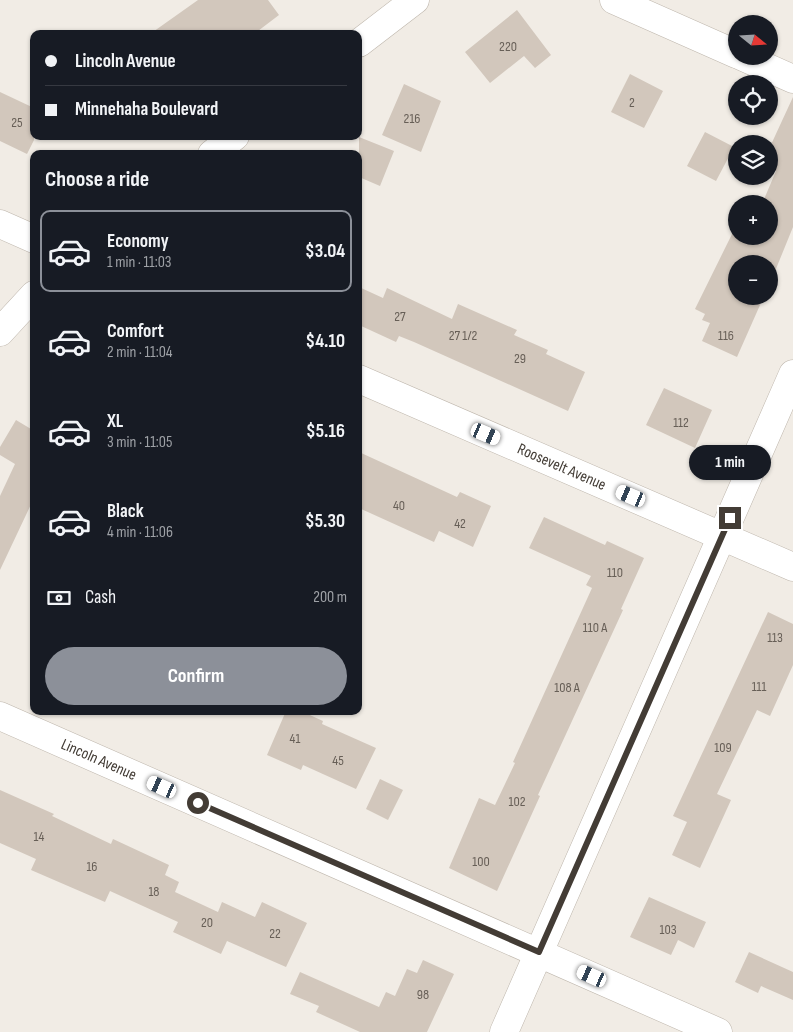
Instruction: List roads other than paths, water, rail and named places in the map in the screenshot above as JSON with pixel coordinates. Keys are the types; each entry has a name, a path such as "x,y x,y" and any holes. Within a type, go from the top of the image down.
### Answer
{"street":[{"path":"362,41 415,0"},
{"path":"614,0 728,50"},
{"path":"761,65 793,79"},
{"path":"217,150 230,140"},
{"path":"0,224 30,237"},
{"path":"0,332 30,299"},
{"path":"504,1032 793,374"},
{"name":"Roosevelt Avenue","path":"362,380 793,567"},
{"name":"Lincoln Avenue","path":"0,716 718,1032"}]}
